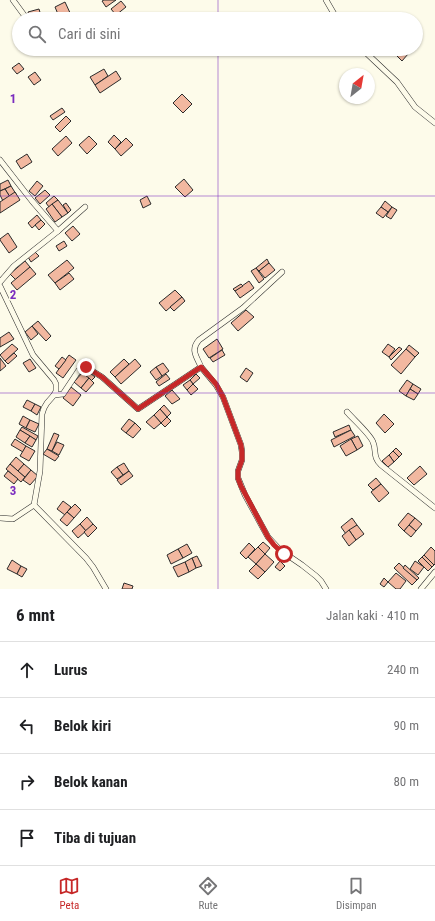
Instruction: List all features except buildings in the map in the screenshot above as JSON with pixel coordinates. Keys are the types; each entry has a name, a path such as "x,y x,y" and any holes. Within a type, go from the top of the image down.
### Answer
{"street":[{"path":"13,0 22,12"},
{"path":"326,0 333,12"},
{"path":"369,56 397,82 415,107 435,123"},
{"path":"0,160 58,231"},
{"path":"0,282 14,266 58,231 84,207"},
{"path":"282,272 243,308 199,340 194,350 201,367 216,384 223,397 241,445 242,460 238,471 238,478 245,495 268,537 280,550 308,569 321,581 326,589"},
{"path":"0,286 34,355 54,380 57,388 54,395 44,408 42,414 40,471 34,505 13,518 0,518"},
{"path":"54,395 63,394 79,370 86,367 102,377 138,409 201,367"},
{"path":"347,412 373,441 376,458 381,465 435,508"},
{"path":"34,505 86,558 106,589"},
{"path":"421,589 435,572"}],"route":[{"path":"86,367 102,377 138,409 201,367 216,384 223,397 241,445 242,460 239,466 238,478 241,486 268,537 284,554"}]}
